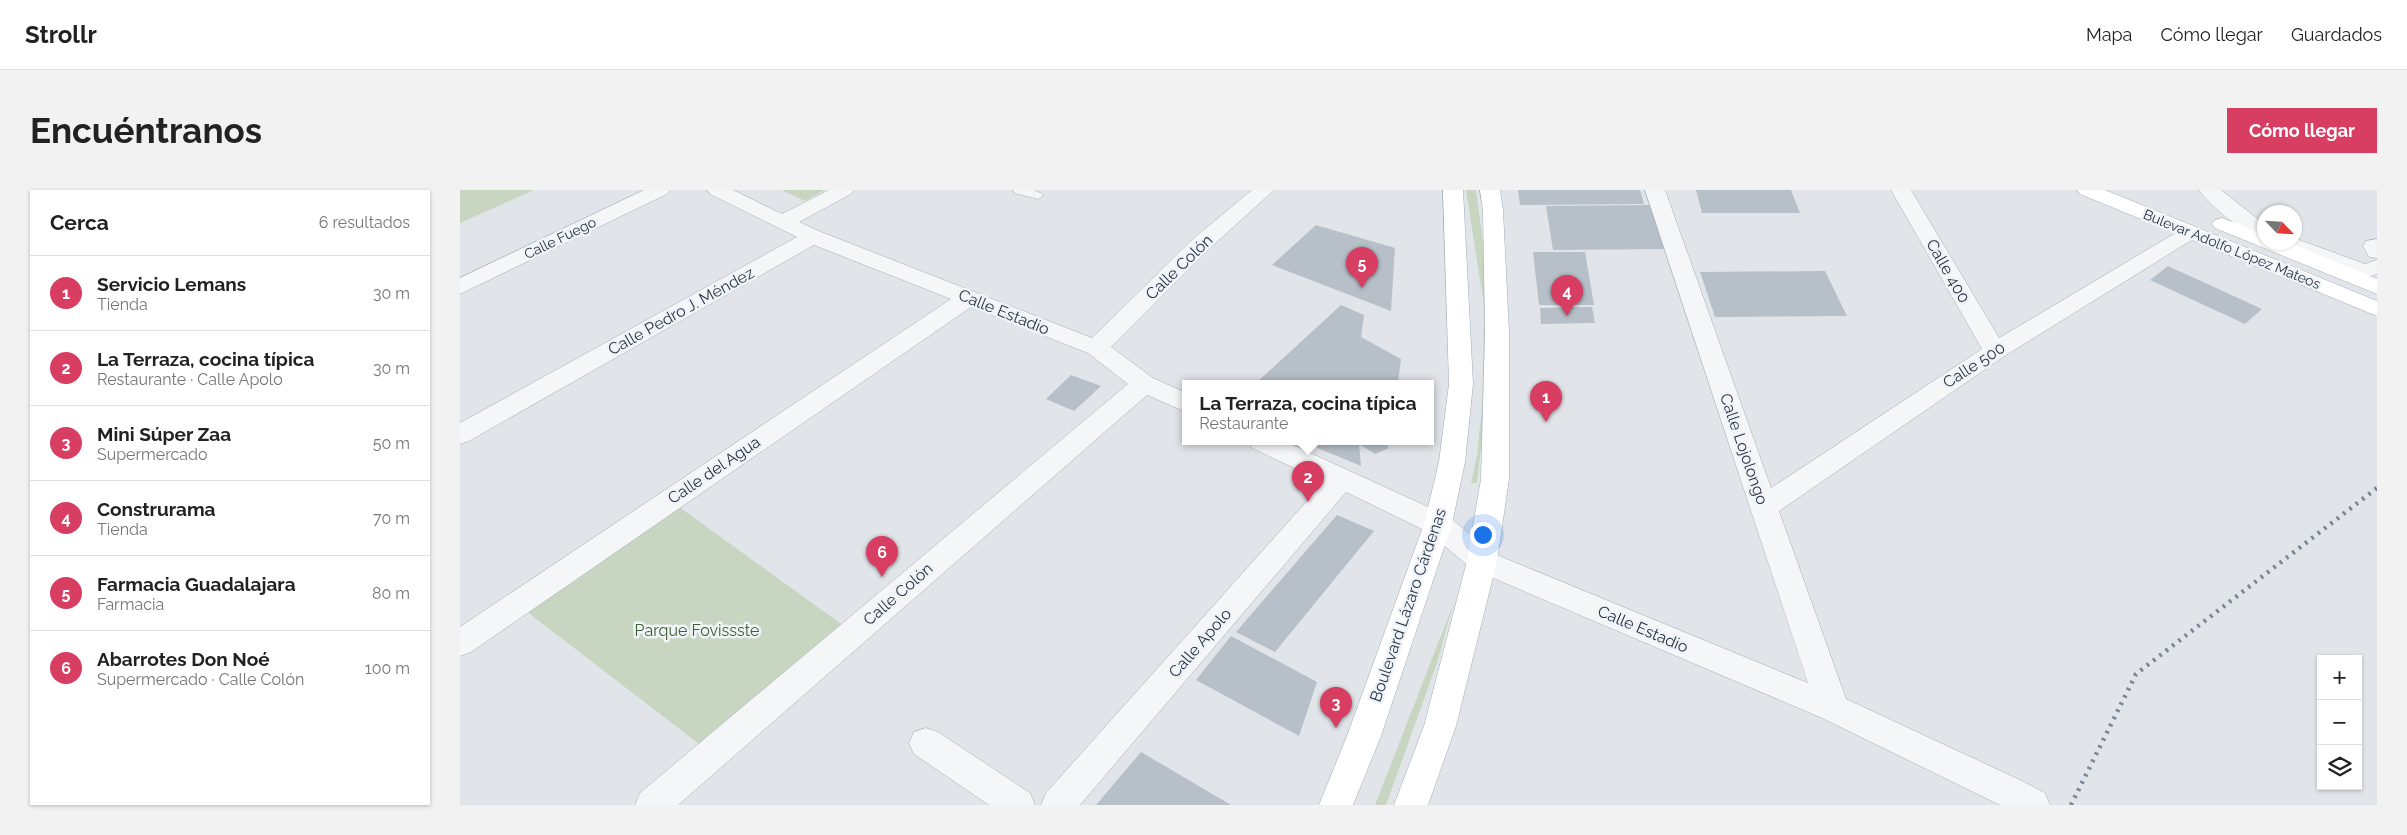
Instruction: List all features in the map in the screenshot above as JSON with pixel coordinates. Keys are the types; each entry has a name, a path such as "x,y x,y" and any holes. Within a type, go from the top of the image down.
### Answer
{"main road":[{"name":"Boulevard Lázaro Cárdenas","path":"1336,805 1364,736 1438,524 1452,462 1460,384 1453,190"},
{"path":"1411,805 1440,726 1482,561 1495,479 1497,332 1493,210 1490,190"},
{"name":"Bulevar Adolfo López Mateos","path":"2087,190 2377,309"},
{"name":"Bulevar Adolfo López Mateos","path":"2134,190 2257,238"},
{"name":"Bulevar Adolfo López Mateos","path":"2287,250 2377,287"}],"street":[{"name":"Calle Fuego","path":"460,287 660,190"},
{"path":"717,190 813,237"},
{"path":"783,222 844,190"},
{"name":"Calle Colón","path":"1096,348 1201,244 1264,190"},
{"name":"Calle Lojolongo","path":"1655,190 1833,708"},
{"name":"Calle 400","path":"1901,190 1995,351"},
{"path":"2209,190 2257,228"},
{"name":"Calle 500","path":"1764,507 1995,351 2191,232"},
{"name":"Calle Estadio","path":"813,237 1096,348 1144,384 1182,402"},
{"name":"Calle Pedro J. Méndez","path":"460,435 813,237"},
{"path":"2377,245 2374,246 2377,252"},
{"path":"2302,248 2365,271 2377,267"},
{"name":"Calle del Agua","path":"460,643 969,298"},
{"name":"Calle Colón","path":"652,805 1144,384"},
{"name":"Calle Estadio","path":"1269,445 1438,524 1482,561 1833,708 2008,791 2033,805"},
{"name":"Calle Apolo","path":"1058,805 1341,480"},
{"path":"926,743 1018,805"}],"lane":[{"path":"1019,190 1038,195"}],"green space":[{"path":"460,190 534,190 460,223"},
{"path":"782,190 825,190 805,201"},
{"path":"1466,190 1476,190 1486,264 1489,378 1477,483 1471,483 1477,456 1482,405 1484,321 1483,299"},
{"name":"Parque Fovissste","path":"675,504 848,629 703,747 522,608"},
{"path":"1453,605 1437,663 1386,805 1375,805"}],"building":[{"path":"1518,190 1640,190 1644,204 1520,205"},
{"path":"1696,190 1791,190 1800,213 1702,213"},
{"path":"1652,205 1665,249 1553,250 1546,206"},
{"path":"1316,225 1395,248 1391,311 1272,265"},
{"path":"1533,252 1585,252 1594,305 1539,305"},
{"path":"2168,266 2262,309 2245,324 2150,280"},
{"path":"1825,271 1847,316 1715,317 1700,272"},
{"path":"1341,305 1364,315 1361,337 1401,359 1398,380 1259,380"},
{"path":"1592,307 1595,323 1541,324 1540,308"},
{"path":"1071,375 1101,386 1074,411 1046,399"},
{"path":"1311,445 1359,445 1361,466"},
{"path":"1361,445 1387,445 1389,448 1375,454"},
{"path":"1337,515 1374,531 1275,652 1236,632"},
{"path":"1231,636 1317,682 1299,736 1196,680"},
{"path":"1141,752 1231,805 1096,805"}],"railway":[{"path":"2071,805 2136,674 2377,488"}],"place":[{"name":"Farmacia Guadalajara","path":"1362,288"},
{"name":"Construrama","path":"1567,316"},
{"name":"Servicio Lemans","path":"1546,422"},
{"name":"La Terraza, cocina típica","path":"1308,502"},
{"name":"Abarrotes Don Noé","path":"882,577"},
{"name":"Mini Súper Zaa","path":"1336,728"}]}
